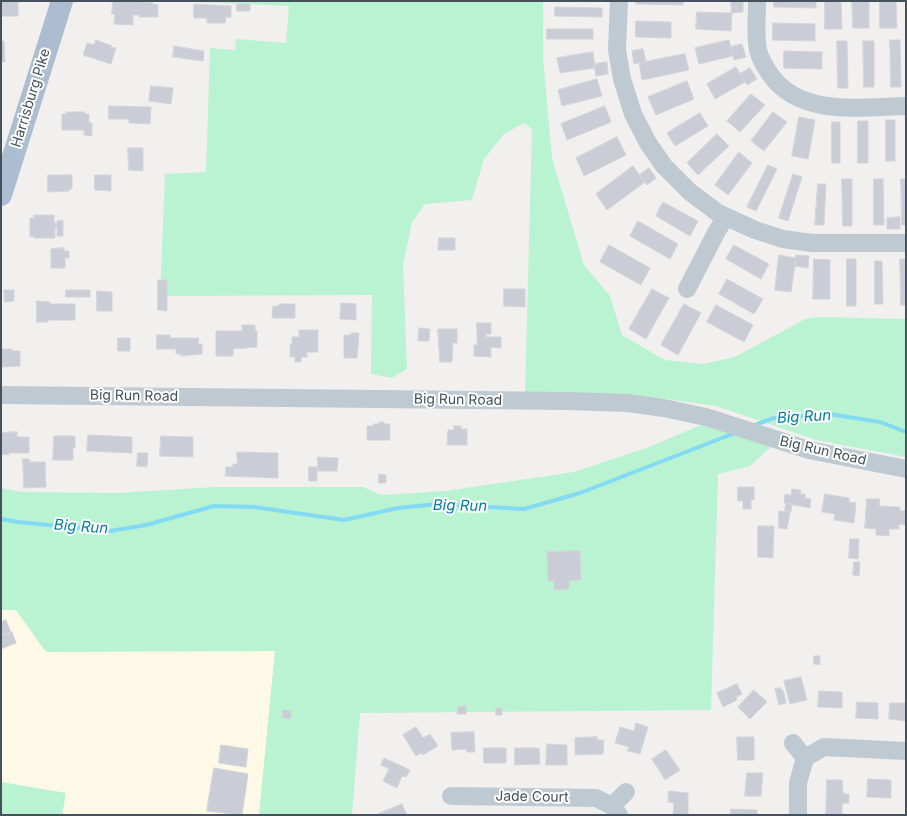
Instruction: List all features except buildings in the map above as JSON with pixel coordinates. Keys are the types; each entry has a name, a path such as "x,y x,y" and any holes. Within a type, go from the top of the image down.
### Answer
{"main road":[{"name":"Harrisburg Pike","path":"1,195 62,1"}],"street":[{"path":"619,1 617,50 622,79 633,114 648,143 664,166 690,192 718,213 755,230 783,239 812,243 906,243"},
{"path":"757,1 758,50 775,82 790,94 809,103 832,107 906,106"},
{"path":"687,289 717,231 726,217"},
{"name":"Big Run Road","path":"1,395 566,401 628,403 664,408 706,417 809,450 906,469"},
{"path":"793,743 805,758"},
{"path":"798,815 798,783 805,758 824,748 906,751"},
{"path":"616,810 626,792"},
{"name":"Jade Court","path":"451,796 596,798 616,810"}],"shaded area":[{"path":"1,610 16,610 46,652 275,651 259,815 62,815 65,793 1,782"}],"green space":[{"path":"180,1 543,1 543,58 552,158 584,265 610,296 622,335 665,360 703,364 735,357 805,319 818,317 906,319 906,457 816,440 716,406 644,396 525,393 532,129 524,123 504,134 484,159 472,200 425,204 412,222 403,265 407,369 392,378 371,374 372,295 160,296 165,174 206,172 210,48 235,50 236,39 286,43 289,6"},
{"path":"703,424 771,447 750,466 718,474 711,710 360,713 352,815 259,815 275,651 46,652 16,610 1,610 1,488 22,492 117,493 216,487 363,487 381,495 445,491 574,472 649,447"},
{"path":"1,782 66,793 62,815 1,815"}],"waterway":[{"name":"Big Run","path":"752,426 774,418 829,414 880,422 906,432"},
{"name":"Big Run","path":"1,519 110,531 146,525 214,506 254,507 344,520 398,508 438,504 524,509 580,493 735,433"}]}
